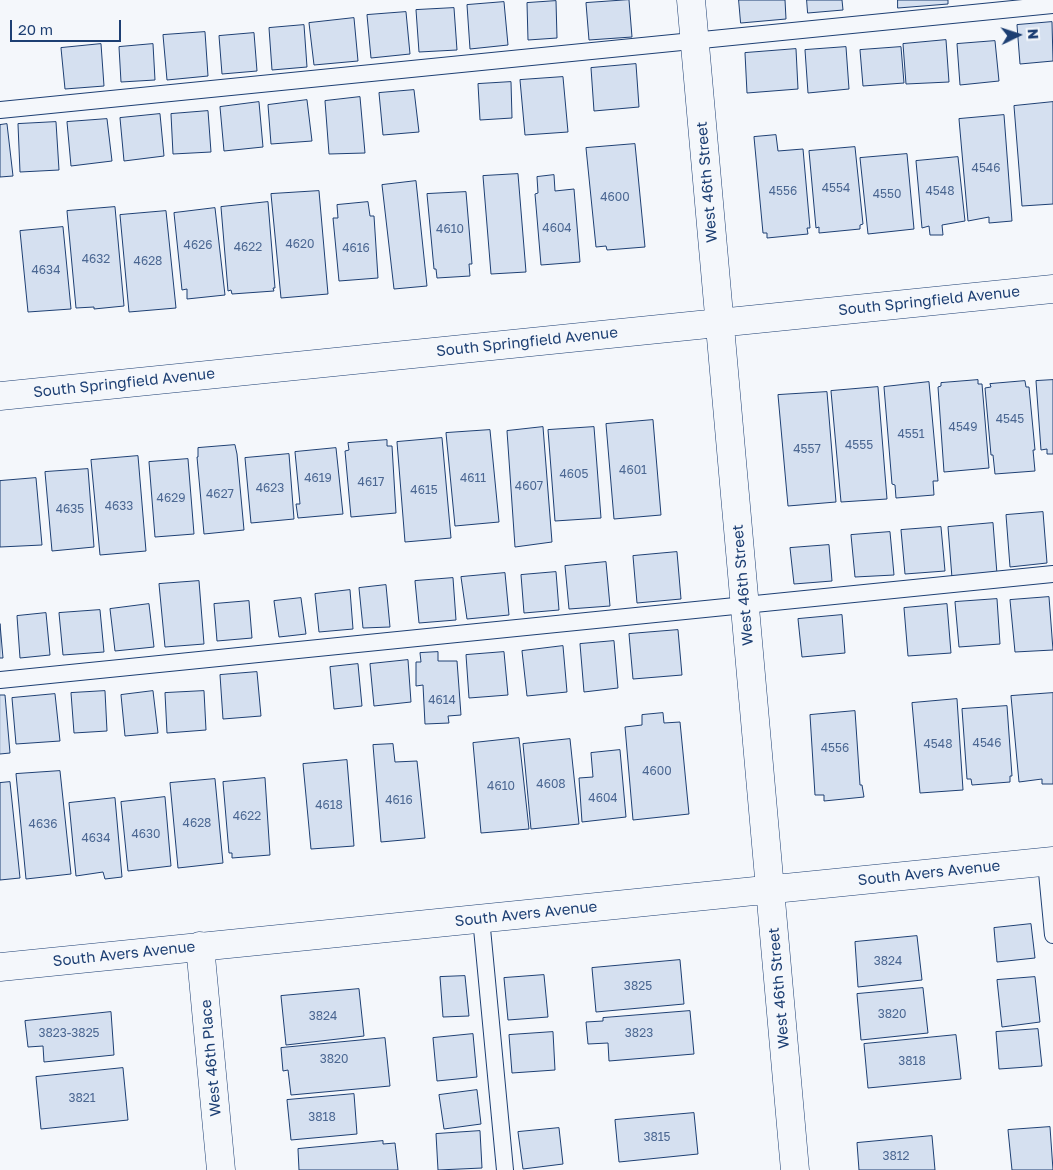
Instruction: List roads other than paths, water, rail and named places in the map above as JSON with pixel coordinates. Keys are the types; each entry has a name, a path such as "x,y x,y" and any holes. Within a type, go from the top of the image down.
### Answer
{"street":[{"name":"West 46th Street","path":"691,0 795,1170"},
{"name":"South Springfield Avenue","path":"0,396 1053,289"},
{"name":"South Avers Avenue","path":"0,967 1050,861"},
{"name":"West 46th Place","path":"200,946 220,1170"}],"lane":[{"path":"0,110 1053,5"},
{"path":"0,680 1053,574"},
{"path":"1050,861 1053,935"},
{"path":"481,918 505,1170"}]}
